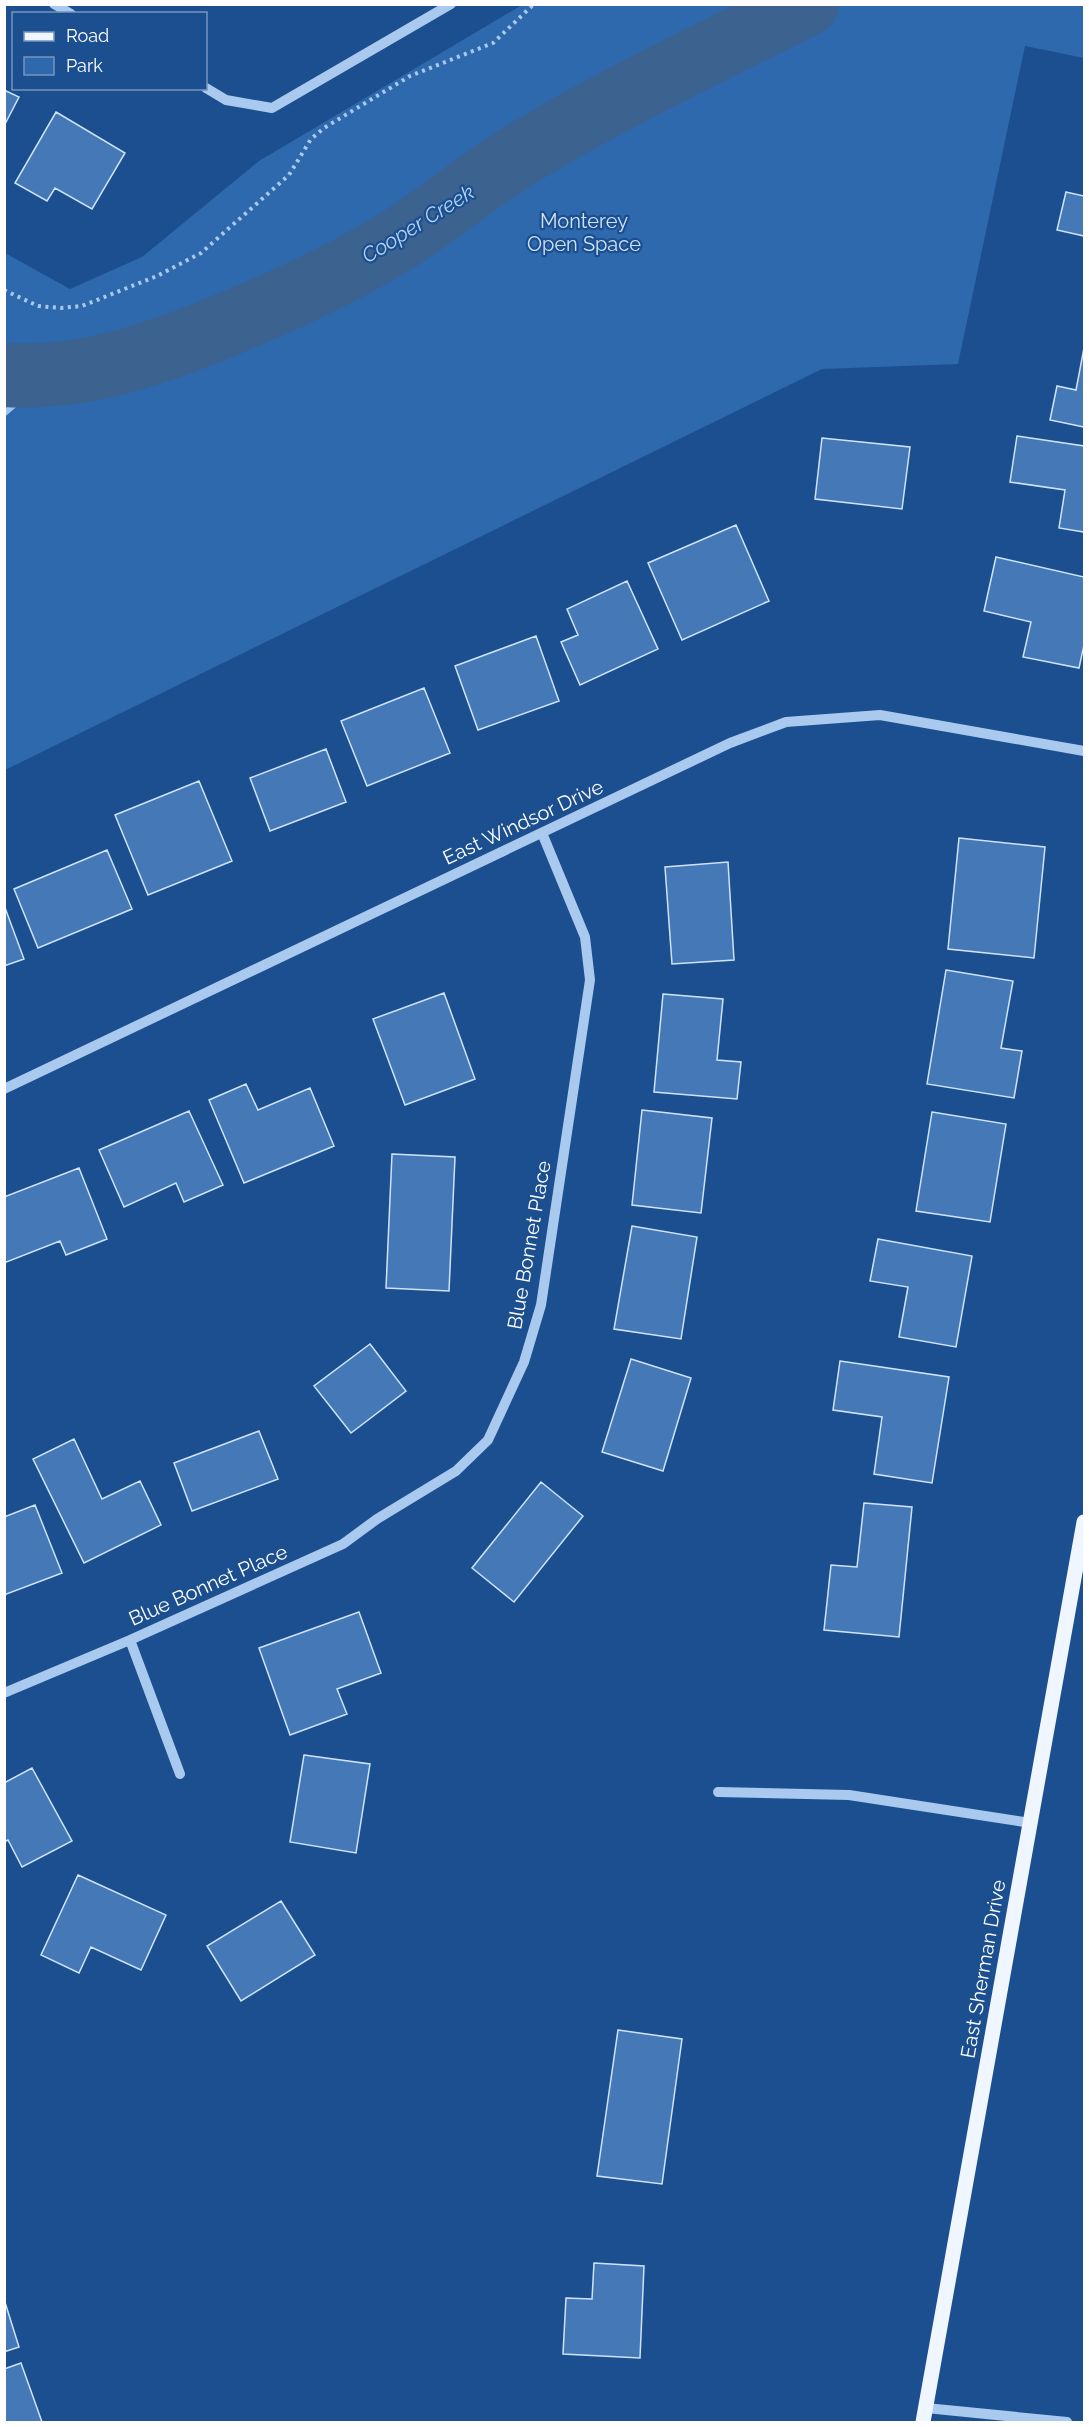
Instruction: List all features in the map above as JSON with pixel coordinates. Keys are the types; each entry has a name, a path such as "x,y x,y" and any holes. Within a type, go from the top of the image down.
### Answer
{"main road":[{"name":"East Sherman Drive","path":"925,2415 1084,1522"}],"street":[{"path":"54,4 68,12"},
{"path":"207,89 226,100 273,108 451,4"},
{"name":"East Windsor Drive","path":"4,1089 730,743 786,722 880,715 1084,751"},
{"name":"Blue Bonnet Place","path":"4,1693 130,1640 343,1544 376,1519 456,1471 488,1440 524,1362 541,1305 590,980 585,937 542,833"},
{"path":"130,1640 180,1774"},
{"path":"718,1792 849,1795 1031,1823"},
{"path":"925,2415 1067,2422"}],"path":[{"path":"4,290 39,306 61,308 82,306 157,276 201,253 289,175 311,139 324,128 410,76 493,44 534,4"}],"green space":[{"name":"Monterey Open Space","path":"522,5 1084,5 1084,58 1025,46 958,364 822,369 5,770 5,253 70,289 142,257 259,161"}],"building":[{"path":"4,90 19,97 4,126"},
{"path":"56,112 125,153 92,209 55,188 47,201 15,183"},
{"path":"1066,192 1084,196 1084,236 1057,230"},
{"path":"1084,348 1084,427 1050,420 1057,386 1076,390"},
{"path":"1017,436 1084,446 1084,532 1059,528 1065,490 1010,482"},
{"path":"822,438 910,447 902,509 815,499"},
{"path":"736,525 769,601 682,640 648,563"},
{"path":"996,557 1084,577 1084,645 1079,668 1023,657 1031,622 984,611"},
{"path":"627,581 658,649 580,685 561,642 578,635 567,609"},
{"path":"536,636 559,701 478,730 455,666"},
{"path":"424,688 450,753 367,786 341,721"},
{"path":"326,749 346,802 270,831 250,778"},
{"path":"199,781 232,861 148,895 115,815"},
{"path":"959,838 1045,847 1034,958 948,949"},
{"path":"107,850 132,909 38,948 14,889"},
{"path":"728,862 734,960 672,964 665,867"},
{"path":"4,905 24,959 4,966"},
{"path":"946,970 1013,981 1001,1048 1022,1051 1014,1098 927,1084"},
{"path":"444,993 475,1079 405,1105 373,1019"},
{"path":"663,994 723,999 717,1060 741,1062 737,1099 654,1092"},
{"path":"246,1084 258,1110 310,1088 334,1146 244,1183 209,1100"},
{"path":"642,1110 712,1118 701,1213 632,1205"},
{"path":"189,1111 223,1185 184,1202 176,1183 124,1207 99,1150"},
{"path":"932,1112 1006,1124 990,1222 916,1211"},
{"path":"392,1154 455,1157 449,1291 386,1288"},
{"path":"79,1168 107,1239 66,1255 60,1241 4,1263 4,1197"},
{"path":"632,1226 697,1237 681,1339 614,1329"},
{"path":"878,1239 972,1256 956,1347 899,1337 908,1287 870,1281"},
{"path":"370,1344 406,1391 351,1433 314,1386"},
{"path":"631,1359 691,1378 663,1471 602,1452"},
{"path":"840,1361 949,1377 932,1483 874,1474 882,1417 833,1410"},
{"path":"259,1431 278,1479 192,1511 174,1463"},
{"path":"74,1439 102,1499 140,1481 161,1525 84,1563 33,1459"},
{"path":"541,1482 583,1516 514,1602 472,1568"},
{"path":"864,1503 912,1507 899,1637 824,1630 831,1565 857,1567"},
{"path":"35,1505 62,1573 4,1595 4,1517"},
{"path":"359,1612 381,1673 337,1689 347,1714 290,1735 259,1648"},
{"path":"304,1755 370,1764 356,1853 290,1842"},
{"path":"32,1768 72,1841 22,1867 8,1840 4,1842 4,1783"},
{"path":"78,1875 166,1915 141,1970 91,1947 79,1973 41,1955"},
{"path":"281,1901 315,1955 241,2001 207,1946"},
{"path":"618,2030 682,2039 662,2184 597,2176"},
{"path":"594,2263 644,2266 640,2358 563,2354 566,2298 592,2299"},
{"path":"4,2299 19,2347 4,2352"},
{"path":"21,2363 42,2422 4,2422 4,2369"}],"waterway":[{"name":"Cooper Creek","path":"4,375 66,373 125,361 212,331 301,292 341,273 398,240 509,162 594,112 807,4"},
{"path":"4,411 43,377"}]}
